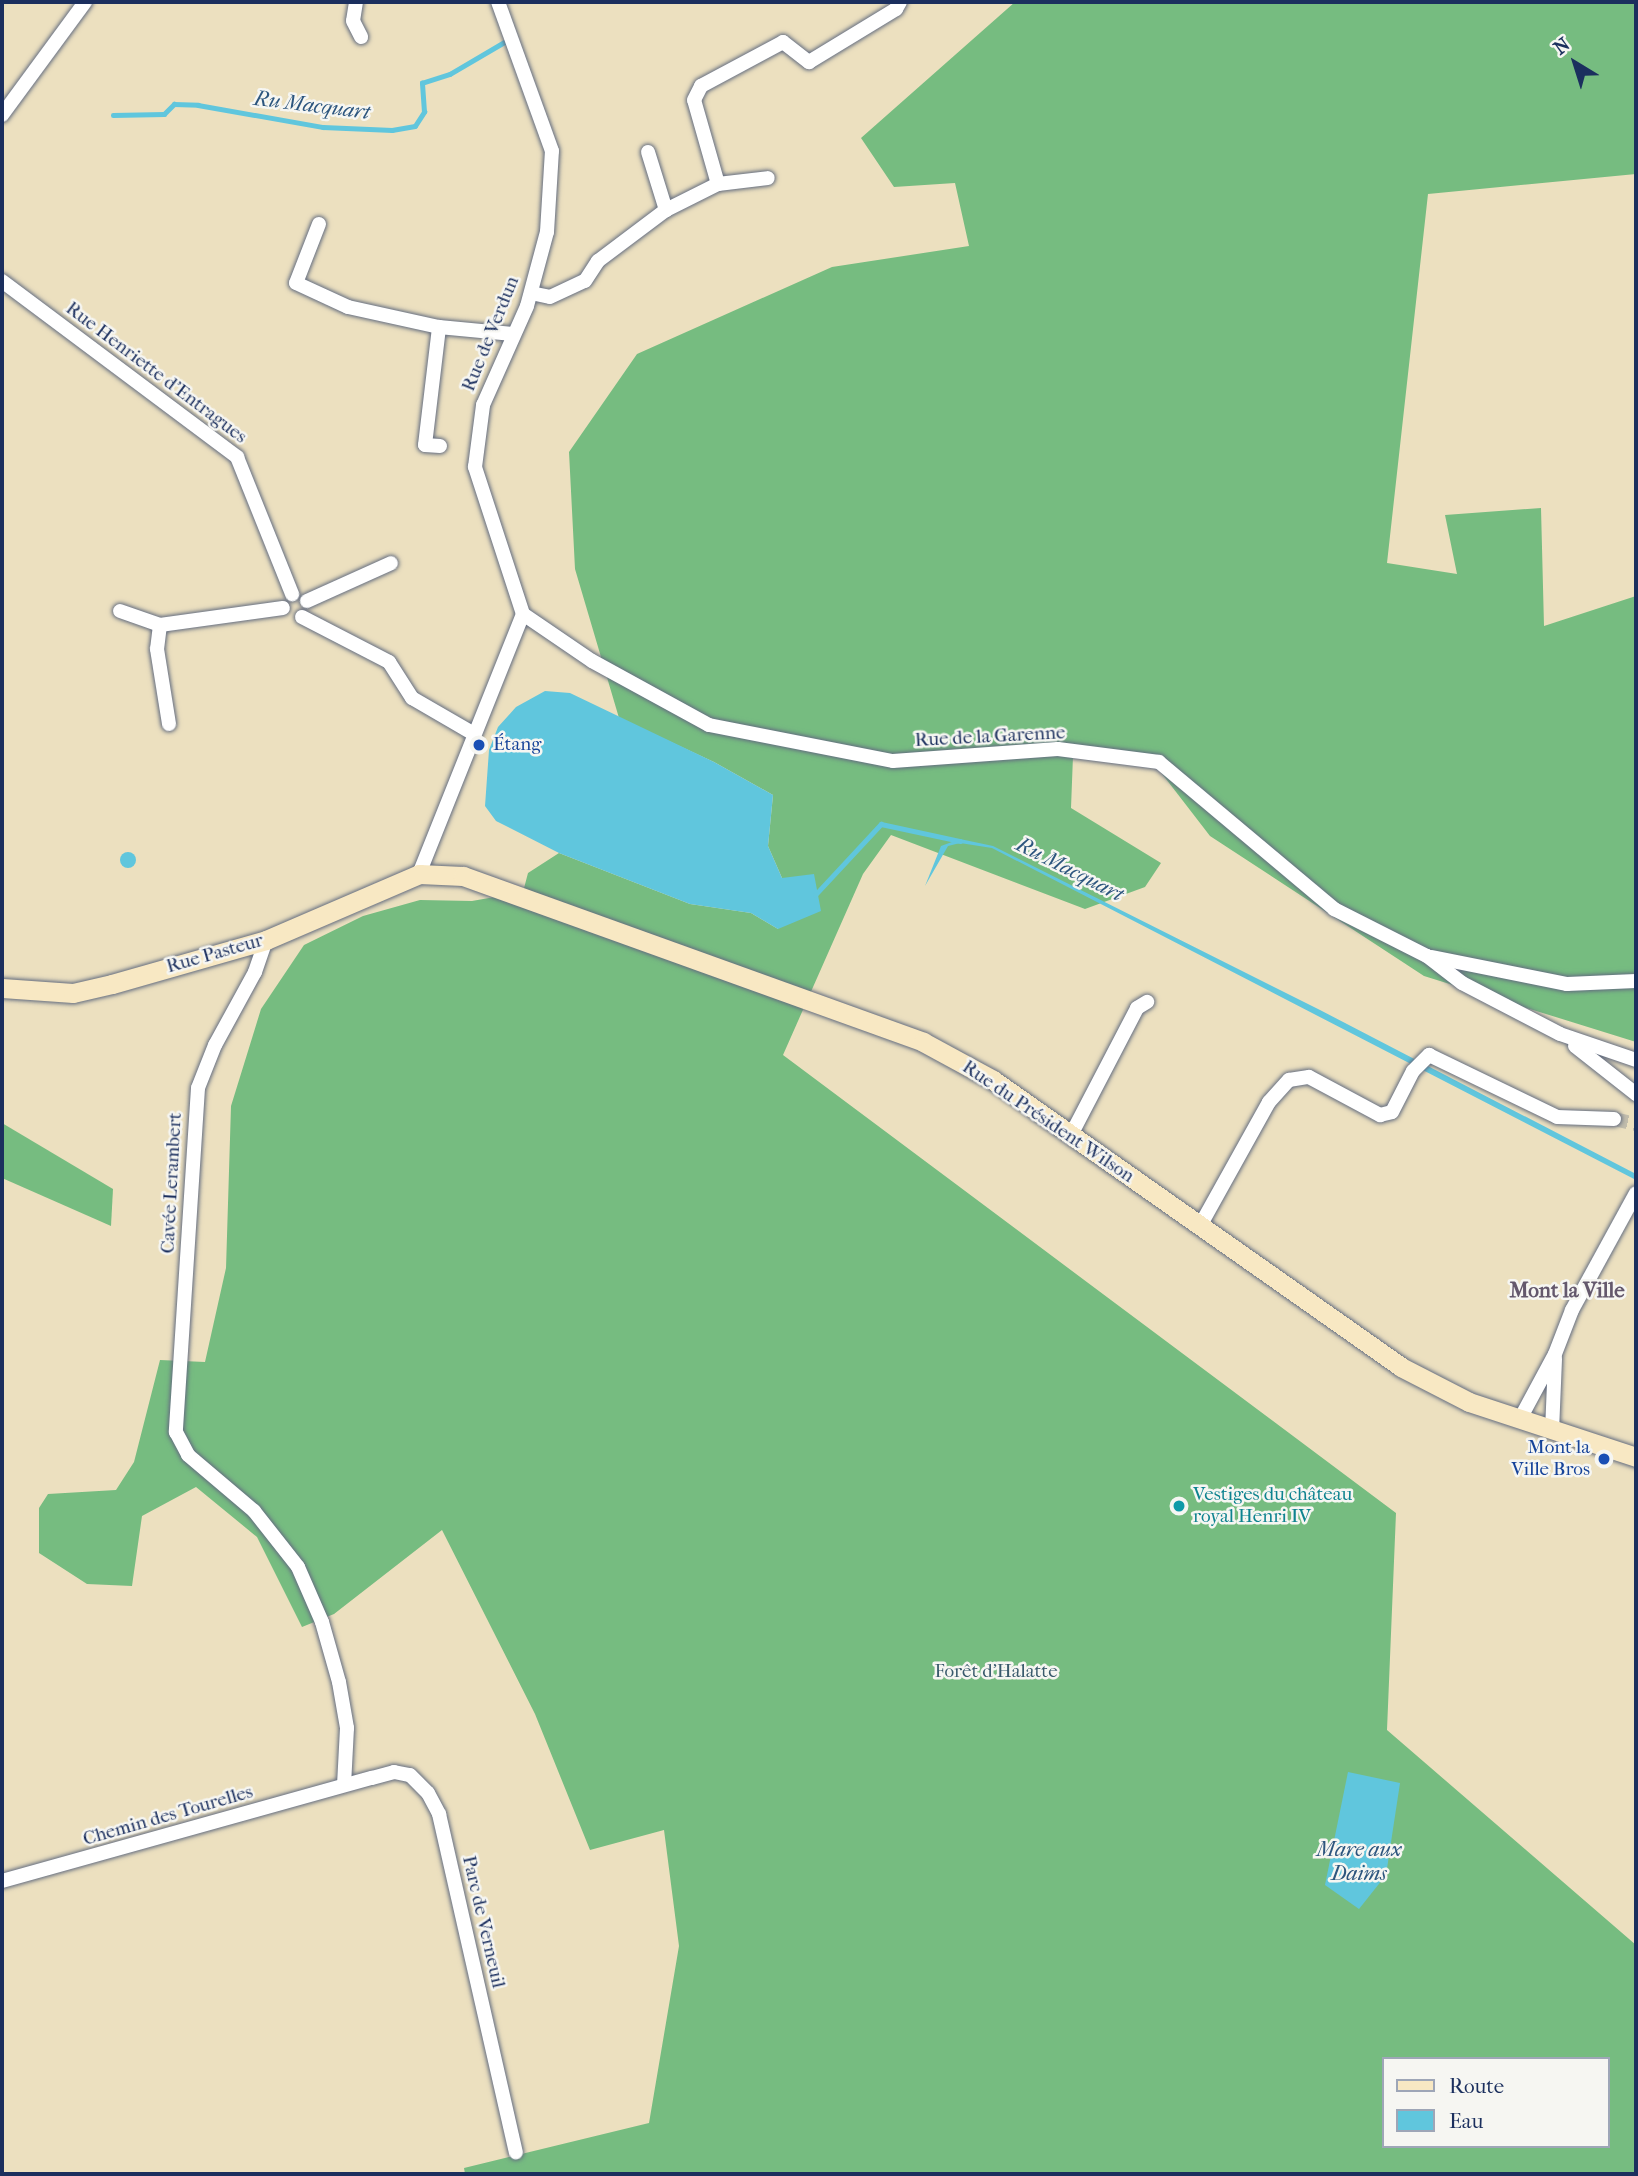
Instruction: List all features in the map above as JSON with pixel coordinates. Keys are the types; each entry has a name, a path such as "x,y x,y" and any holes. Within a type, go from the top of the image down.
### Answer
{"street":[{"path":"2,115 85,2"},
{"path":"356,2 353,21 361,37"},
{"name":"Rue de Verdun","path":"498,2 552,151 547,232 531,293 483,405 475,467 523,614"},
{"path":"718,184 694,100 701,86 783,42 809,62 896,9 900,2"},
{"path":"648,152 666,210"},
{"path":"531,293 550,297 585,281 598,261 666,210 718,184 768,178"},
{"path":"319,224 296,283 348,307 439,327 513,334"},
{"name":"Rue Henriette d'Entragues","path":"2,281 237,457 292,594"},
{"path":"439,327 425,445 440,446"},
{"path":"284,608 292,594 307,601 391,563"},
{"path":"303,617 307,601"},
{"path":"284,608 291,618 303,617 389,662 412,698 474,734"},
{"path":"120,611 160,625 284,608"},
{"path":"418,874 523,614"},
{"name":"Rue de la Garenne","path":"523,614 592,662 722,728 893,761 1058,750 1159,762 1334,909 1427,956"},
{"path":"160,625 157,649 169,724"},
{"name":"Rue Pasteur","path":"2,988 73,993 266,940 418,874"},
{"name":"Rue du Président Wilson","path":"418,874 463,876 923,1042 993,1080 1401,1367 1469,1402 1636,1458"},
{"name":"Cavée Lerambert","path":"266,940 255,972 215,1045 198,1088 176,1418 179,1443 254,1511 298,1567 322,1622 339,1682 347,1728 344,1785"},
{"path":"1427,956 1567,984 1636,981"},
{"path":"1427,956 1462,983 1560,1034 1636,1060"},
{"path":"1071,1135 1137,1008 1147,1002"},
{"path":"1560,1034 1636,1094"},
{"path":"1200,1226 1269,1102 1289,1080 1309,1077 1380,1115 1392,1112 1413,1071 1429,1055 1557,1117 1614,1119"},
{"path":"1520,1419 1555,1354 1572,1310 1636,1194"},
{"path":"1552,1431 1555,1354"},
{"name":"Parc de Verneuil","path":"344,1785 394,1772 410,1775 435,1803 516,2152"},
{"name":"Chemin des Tourelles","path":"2,1881 344,1785"}],"green space":[{"name":"Forêt d'Halatte","path":"1015,2 1636,2 1636,174 1428,194 1387,563 1457,574 1445,515 1541,508 1544,626 1636,596 1636,1042 1424,976 1210,836 1146,753 1073,756 1071,808 1161,863 1145,887 1085,909 891,835 863,874 783,1055 1396,1513 1387,1730 1636,1945 1636,2174 465,2174 464,2168 649,2123 679,1946 664,1830 590,1850 535,1714 442,1530 334,1614 302,1627 257,1537 196,1487 142,1516 132,1586 87,1584 39,1553 39,1508 48,1494 116,1490 134,1462 160,1360 205,1362 226,1268 231,1106 261,1009 304,945 363,916 420,900 472,901 523,892 528,873 559,853 690,904 751,913 778,929 782,878 768,846 773,795 714,762 619,718 575,569 569,452 637,354 832,267 969,246 955,183 894,187 861,138"},
{"path":"2,1123 113,1189 111,1226 2,1178"}],"water":[{"path":"545,691 570,693 714,762 773,795 768,846 782,878 814,874 821,911 778,929 751,913 690,904 559,853 496,821 485,806 489,750 498,727 516,707"},
{"path":"960,839 993,846 1320,1010 1636,1174 1636,1180 992,848 960,843 948,846 925,886 941,846"},
{"path":"125,852 131,852 136,860 134,866 125,868 120,863 120,857"},
{"name":"Mare aux Daims","path":"1348,1772 1400,1783 1386,1875 1359,1909 1325,1885"}],"waterway":[{"name":"Ru Macquart","path":"113,115 164,114 174,104 198,105 323,127 392,130 415,126 424,112 422,83 450,74 506,41"},
{"name":"Ru Macquart","path":"815,895 881,824 960,841"}],"tunnel":[{"path":"1614,1119 1636,1124"}],"place":[{"name":"Étang","path":"479,745"},
{"name":"Mont la Ville Bros","path":"1604,1459"},
{"name":"Vestiges du château royal Henri IV","path":"1179,1506"}],"district":[{"name":"Mont la Ville","path":"1567,1290"}]}
